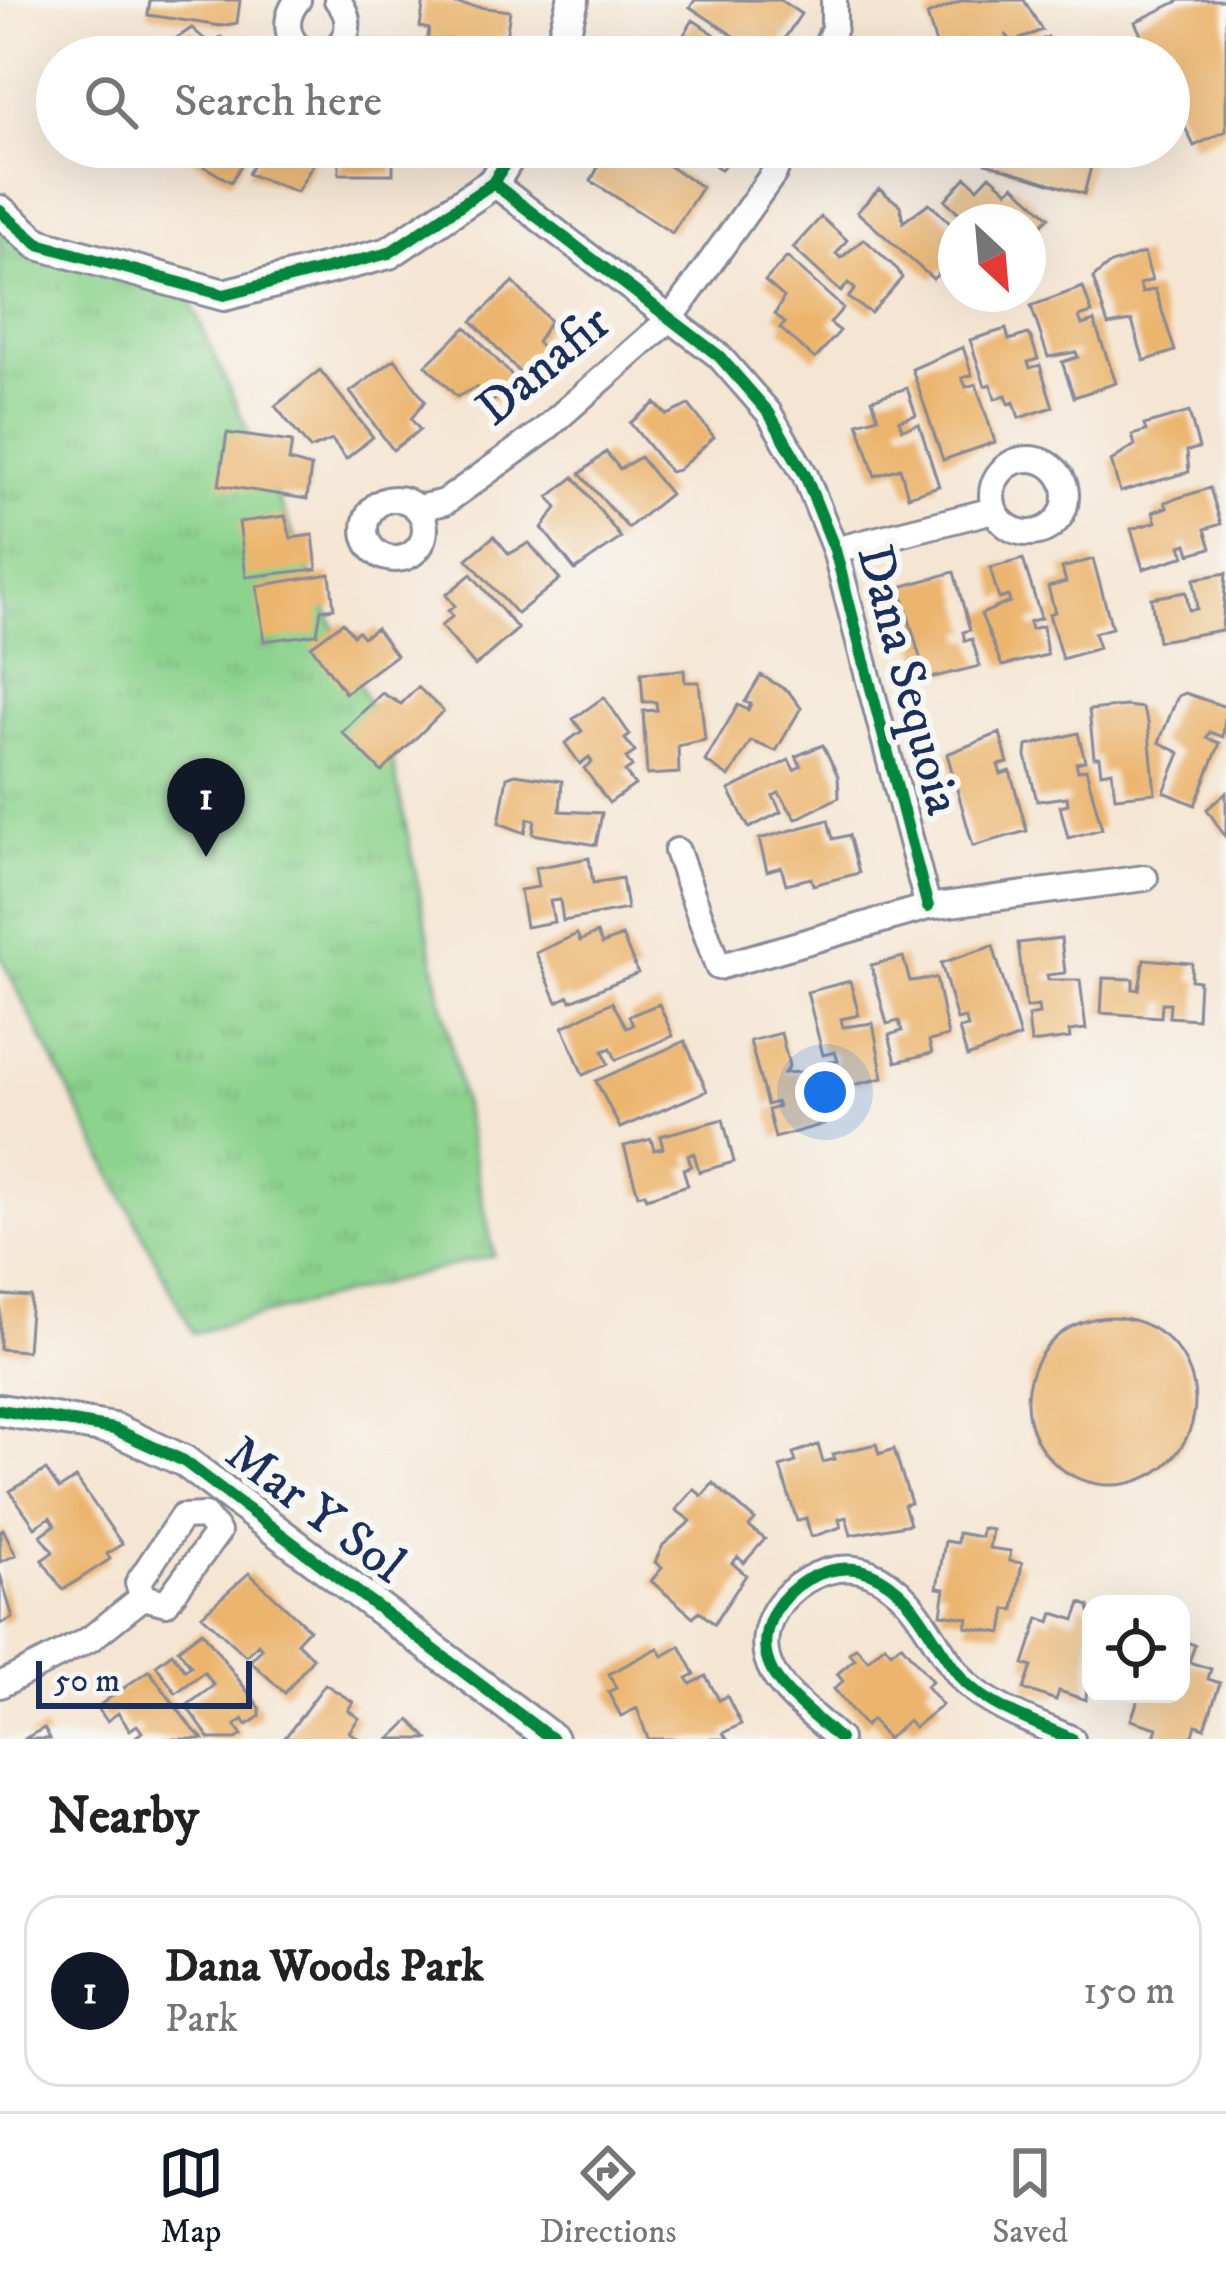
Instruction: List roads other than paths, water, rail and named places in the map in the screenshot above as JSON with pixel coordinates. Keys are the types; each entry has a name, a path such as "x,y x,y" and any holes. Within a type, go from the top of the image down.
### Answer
{"street":[{"path":"290,36 290,11 298,0"},
{"path":"337,0 347,14 346,36"},
{"path":"564,36 573,0"},
{"path":"831,36 834,0"},
{"path":"0,211 38,244 224,295 389,253 493,183 502,168"},
{"name":"Danafir","path":"418,508 445,502 542,432 671,318 776,168"},
{"name":"Dana Sequoia","path":"493,183 719,356 769,412 805,475 835,550 928,907"},
{"path":"835,550 994,510"},
{"path":"676,851 718,968 928,907 1145,878"},
{"name":"Mar Y Sol","path":"0,1410 114,1429 184,1461 552,1739"},
{"path":"205,1516 224,1489"},
{"path":"143,1597 138,1582 182,1517 205,1516"},
{"path":"143,1597 166,1603 209,1550 218,1532 205,1516"},
{"path":"176,1528 209,1550"},
{"path":"838,1739 772,1672 768,1640 774,1610 793,1587 824,1571 867,1571 903,1594 968,1684 1072,1739"},
{"path":"0,1685 90,1639 143,1597"}],"place":[{"name":"Dana Woods Park","path":"206,857"}]}
